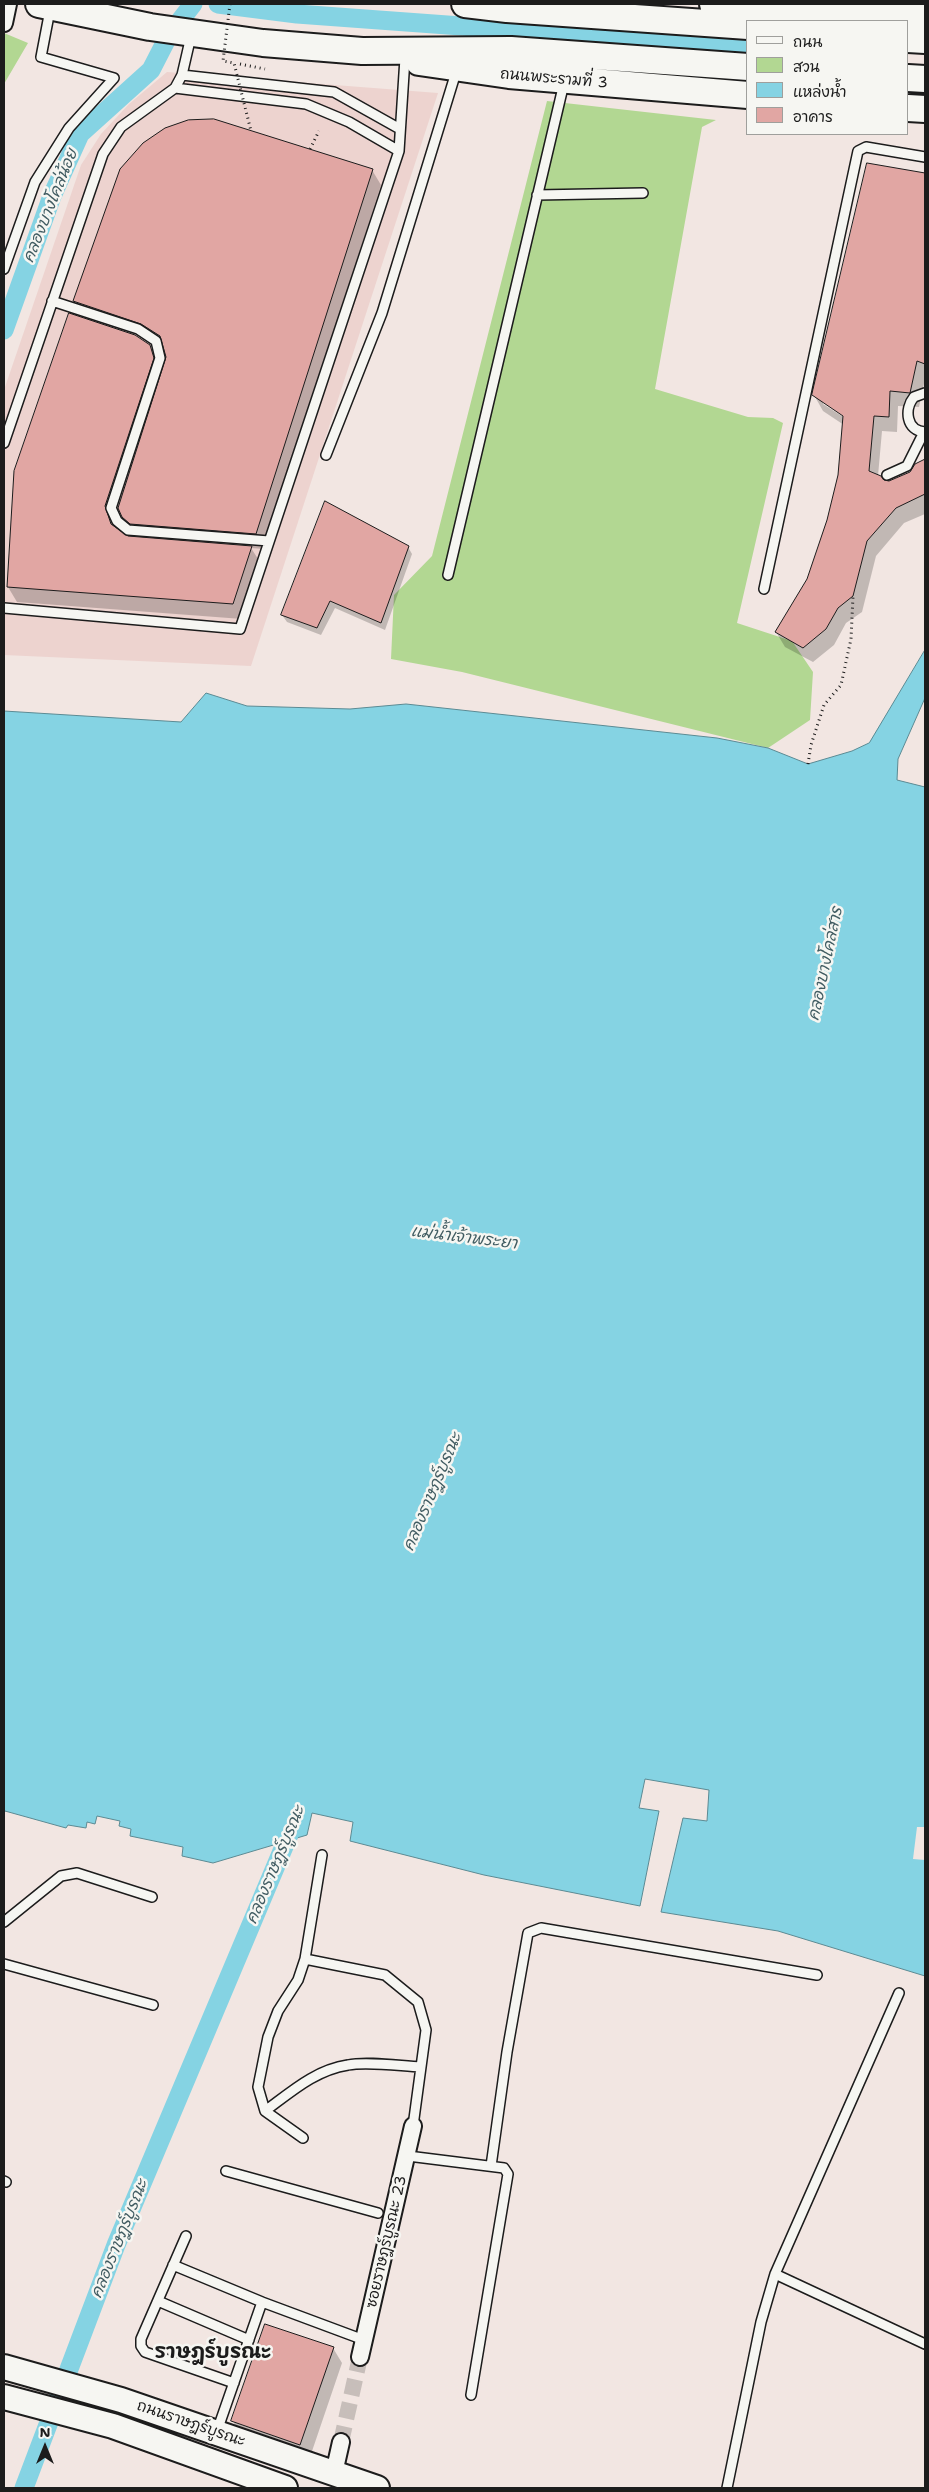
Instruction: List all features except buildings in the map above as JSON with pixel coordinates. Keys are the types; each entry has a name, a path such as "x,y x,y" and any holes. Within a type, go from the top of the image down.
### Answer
{"main road":[{"path":"465,4 508,9 586,13 746,26"},
{"path":"713,4 898,10 925,17"},
{"name":"ถนนพระรามที่ 3","path":"45,5 149,27 263,42 362,51 458,69 746,95"},
{"path":"909,39 925,40"},
{"name":"ถนนพระรามที่ 3","path":"362,51 511,50 746,67"},
{"path":"909,78 925,79"},
{"path":"909,108 925,109"},
{"name":"ถนนราษฎร์บูรณะ","path":"4,2367 121,2400 377,2488"},
{"name":"ถนนราษฎร์บูรณะ","path":"4,2397 114,2426 285,2488"}],"street":[{"path":"4,23 8,4"},
{"name":"ซอยราษฎร์บูรณะ 23","path":"360,2357 385,2215 408,2156 413,2126"},
{"path":"334,2473 341,2442"}],"lane":[{"path":"84,4 149,27"},
{"path":"4,269 35,182 69,128 114,78 41,57 45,5"},
{"path":"4,443 103,154 120,127 175,88 182,75 191,33"},
{"path":"4,608 240,629 399,151 405,58"},
{"path":"326,455 382,313 458,69"},
{"path":"182,75 334,92 400,129"},
{"path":"448,575 564,80"},
{"path":"175,88 306,104 349,122 399,151"},
{"path":"764,589 858,151 866,147 925,157"},
{"path":"537,195 643,193"},
{"path":"52,301 138,329 156,341 160,358 111,508 117,520 128,530 269,541"},
{"path":"887,476 907,466 925,432 916,430 908,420 907,411 914,397 925,393"},
{"path":"303,2138 265,2111 258,2087 268,2037 278,2011 298,1980 306,1959 322,1854"},
{"path":"4,1922 61,1876 77,1873 152,1898"},
{"path":"491,2166 528,1933 541,1928 818,1975"},
{"path":"306,1959 385,1975 418,2002 426,2030 413,2126"},
{"path":"4,1964 153,2005"},
{"path":"727,2488 761,2322 775,2274 899,1993"},
{"path":"265,2111 307,2080 333,2068 350,2064 421,2067"},
{"path":"408,2156 504,2168 508,2174 471,2395"},
{"path":"226,2171 385,2215"},
{"path":"186,2236 141,2338 141,2346 145,2352 234,2383"},
{"path":"173,2265 262,2302 364,2340"},
{"path":"775,2274 925,2344"},
{"path":"158,2301 249,2340"},
{"path":"217,2432 262,2302"}],"path":[{"path":"230,4 223,61 265,69"},
{"path":"234,63 251,131"},
{"path":"310,149 319,131"},
{"path":"808,764 811,744 824,705 841,685 851,639 853,596"}],"shaded area":[{"path":"167,72 438,93 251,666 4,655 4,390 81,165 101,134 129,104"}],"green space":[{"path":"4,33 28,43 4,84"},
{"path":"547,101 716,120 702,127 655,389 748,417 773,418 783,423 737,623 792,641 813,672 810,720 768,748 462,672 391,659 394,595 432,556"}],"water":[{"path":"925,650 925,698 898,759 897,780 925,787 925,1976 778,1931 661,1912 683,1818 707,1821 709,1790 645,1779 639,1808 659,1811 640,1906 484,1875 350,1841 353,1822 312,1813 307,1835 213,1863 182,1856 183,1847 130,1836 131,1829 119,1826 120,1821 97,1816 95,1824 87,1822 86,1828 68,1825 66,1828 5,1811 4,1814 4,711 181,722 206,693 247,706 350,709 406,704 717,738 768,748 808,764 852,751 869,743"}],"pier":[{"path":"917,1827 925,1827 925,1860 913,1859"}],"waterway":[{"name":"คลองบางโคล่น้อย","path":"4,330 52,196 80,134 151,70 169,35 193,4"},
{"path":"218,4 297,14 746,47"},
{"name":"คลองราษฎร์บูรณะ","path":"24,2488 116,2245 296,1818"}],"tunnel":[{"path":"341,2442 360,2357"}],"district":[{"name":"ราษฎร์บูรณะ","path":"213,2353"}],"water label":[{"name":"คลองบางโคล่สาร","path":"826,964"},
{"name":"แม่น้ำเจ้าพระยา","path":"464,1238"}]}
